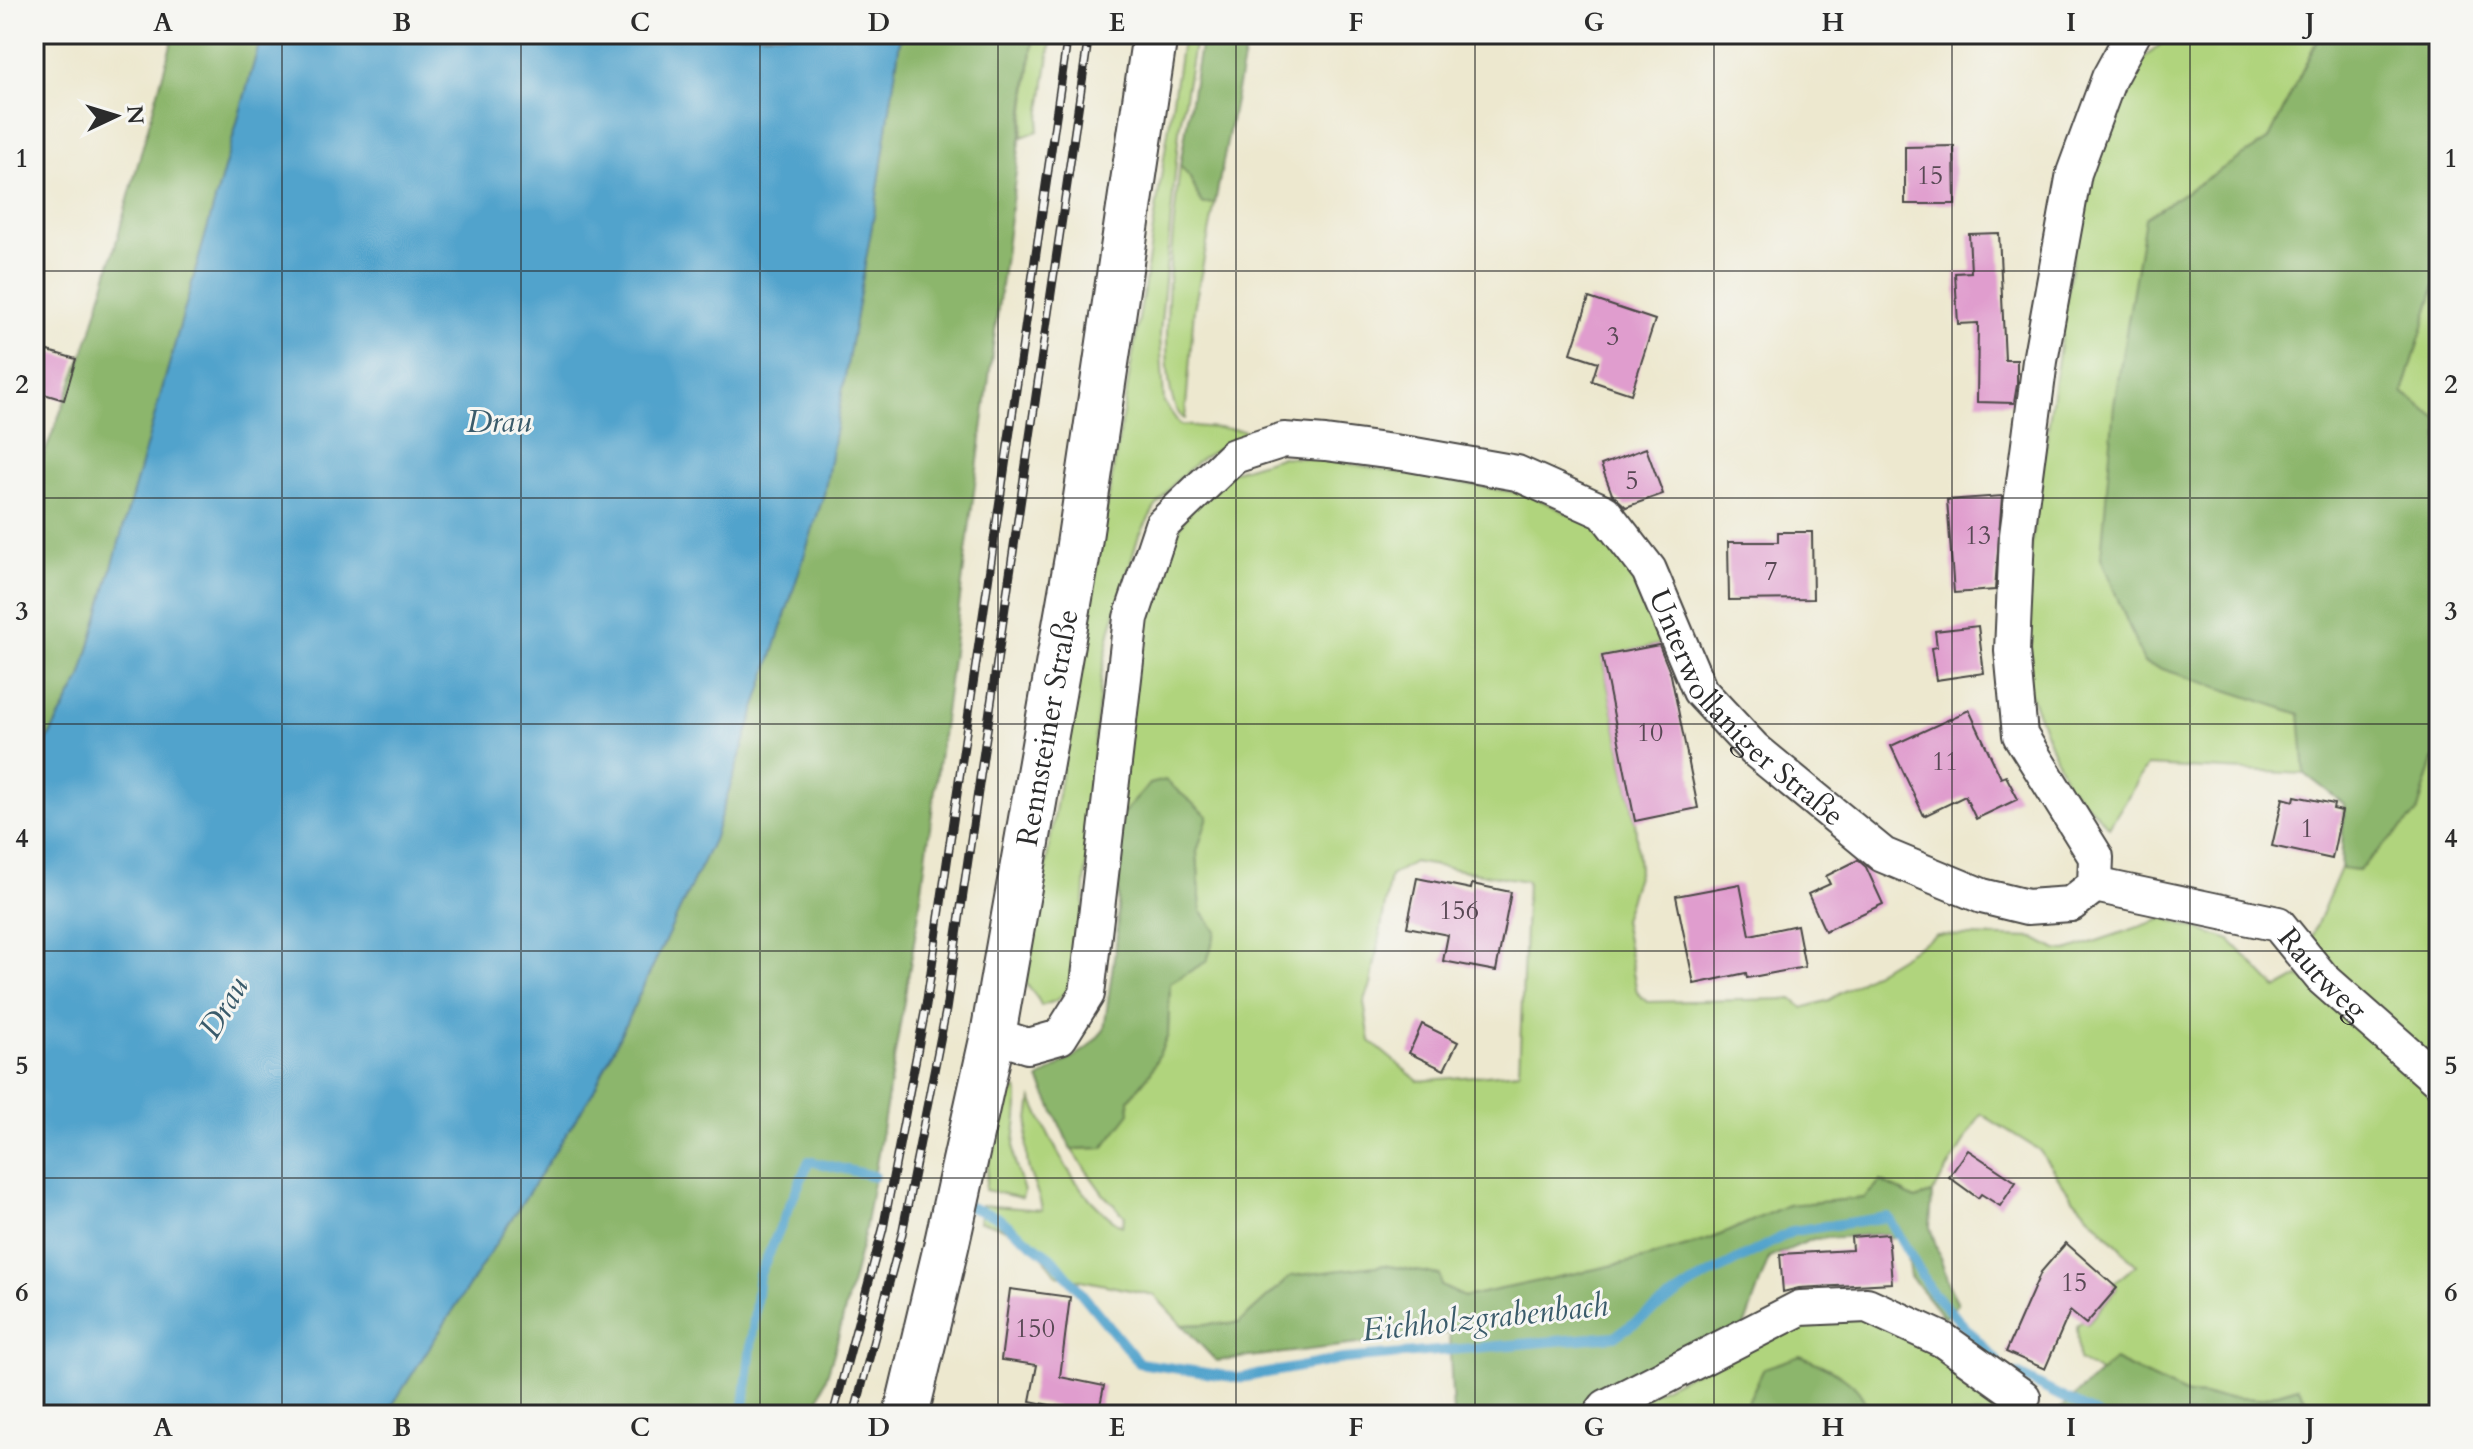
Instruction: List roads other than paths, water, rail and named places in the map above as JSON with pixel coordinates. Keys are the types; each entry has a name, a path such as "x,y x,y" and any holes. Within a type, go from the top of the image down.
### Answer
{"main road":[{"name":"Rennsteiner Straße","path":"906,1415 993,1035 1077,558 1155,34"}],"street":[{"path":"2095,885 2096,857 2020,735 2012,651 2017,535 2040,361 2074,173 2109,78 2133,34"},
{"name":"Unterwollaniger Straße","path":"993,1035 1028,1046 1060,1037 1087,994 1131,618 1162,525 1234,456 1284,440 1409,454 1517,473 1604,512 1649,570 1700,691 1754,749 1883,855 1982,896 2027,907 2071,904 2095,885"},
{"name":"Rautweg","path":"2095,885 2278,924 2322,978 2439,1081"},
{"path":"1600,1415 1606,1407 1800,1308 1867,1305 1943,1340 2023,1397"}],"water":[{"name":"Drau","path":"262,34 901,34 876,203 824,494 713,840 593,1092 386,1415 34,1415 34,764 81,678"}],"waterway":[{"name":"Eichholzgrabenbach","path":"743,1415 759,1276 809,1161 874,1176"},
{"name":"Eichholzgrabenbach","path":"964,1205 997,1217 1054,1260 1139,1363 1240,1378 1343,1359 1615,1336 1694,1283 1793,1231 1888,1217 1931,1291 1997,1361"},
{"name":"Eichholzgrabenbach","path":"2017,1374 2097,1415"}],"railway":[{"path":"833,1415 883,1229 926,1006 1068,34"},
{"path":"854,1415 902,1234 946,1010 1089,34"}]}
